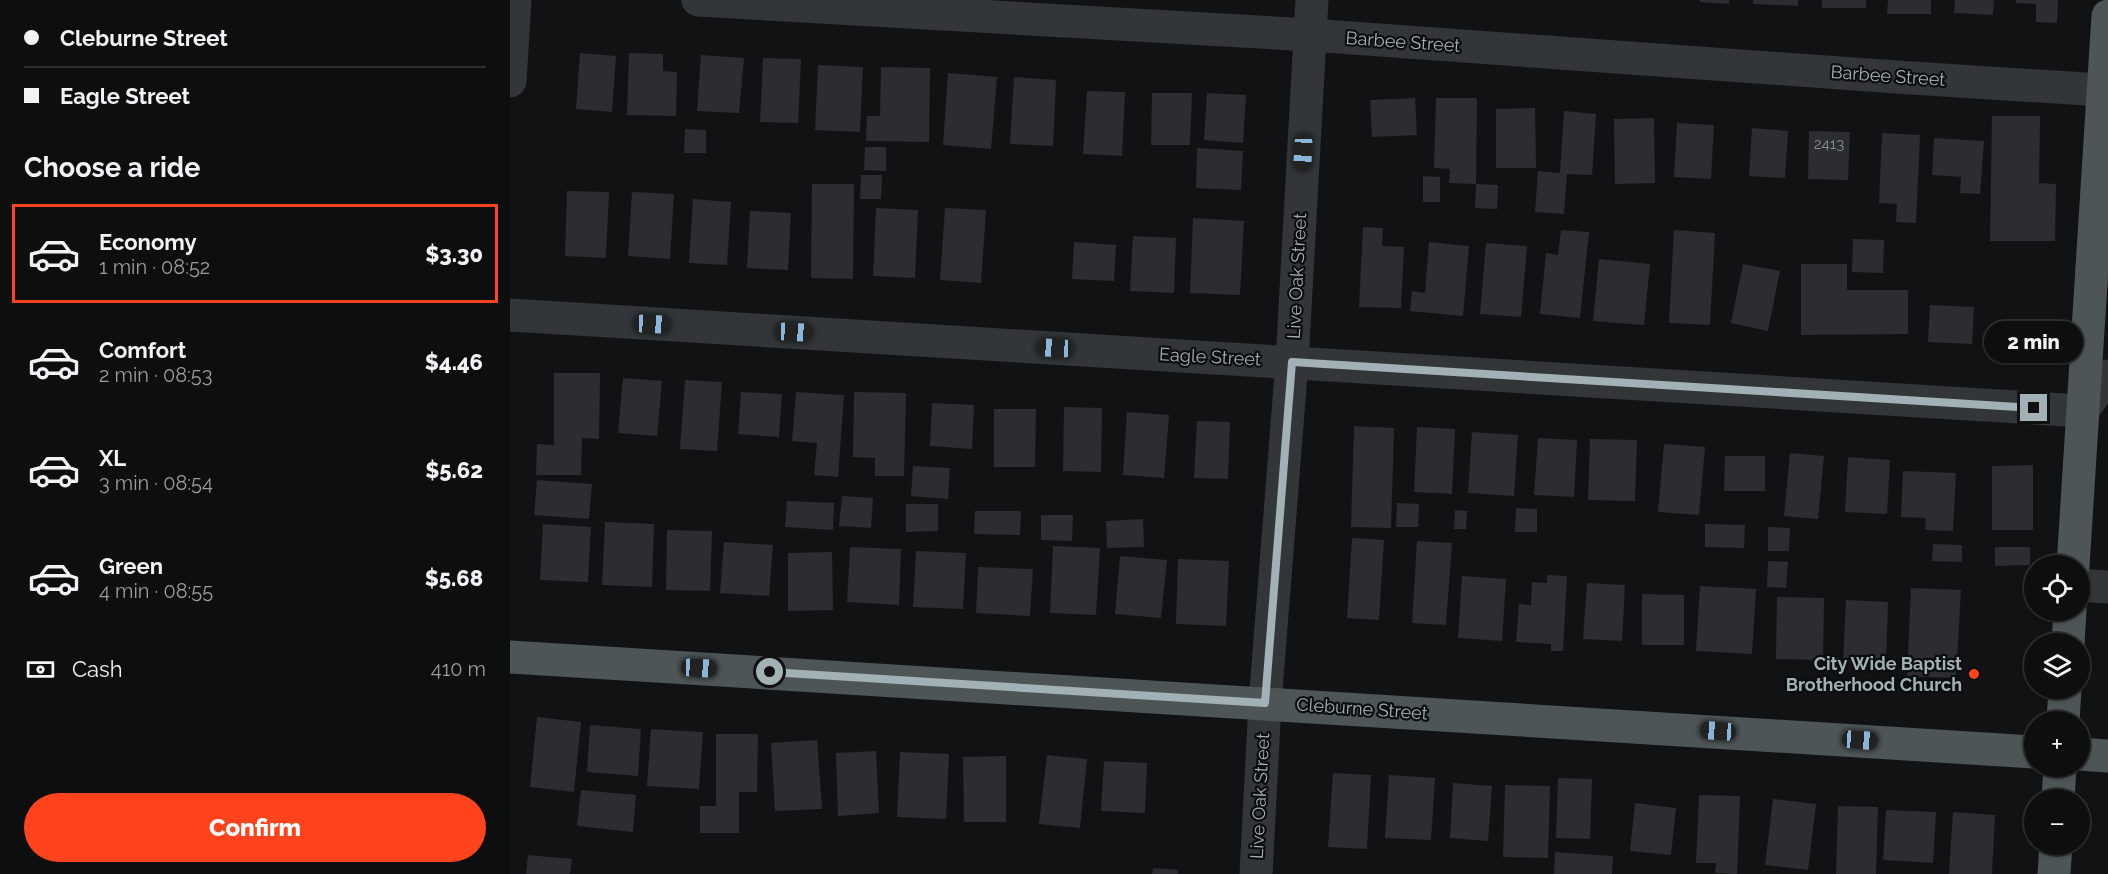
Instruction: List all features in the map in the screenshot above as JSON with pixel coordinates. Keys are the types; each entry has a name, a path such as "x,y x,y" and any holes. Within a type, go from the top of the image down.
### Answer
{"main road":[{"path":"2074,555 2108,16"},
{"name":"Cleburne Street","path":"510,657 2024,751"},
{"path":"2090,755 2108,756"},
{"path":"2054,874 2055,855"}],"street":[{"path":"510,81 515,0"},
{"name":"Barbee Street","path":"698,0 1310,35 1896,77 2105,89"},
{"name":"Live Oak Street","path":"1256,874 1265,703 1292,362 1312,0"},
{"name":"Eagle Street","path":"510,315 2082,411"},
{"path":"2082,411 2108,376"},
{"path":"2090,586 2108,587"}],"building":[{"path":"1700,0 1729,0 1729,4 1700,2"},
{"path":"1753,0 1798,0 1798,6 1753,4"},
{"path":"1822,0 1866,0 1866,8 1822,8"},
{"path":"1888,0 1931,0 1931,14 1887,14"},
{"path":"1955,0 1994,0 1993,15 1954,13"},
{"path":"2016,0 2058,0 2057,23 2036,22 2036,4 2016,3"},
{"path":"580,53 616,56 612,112 576,109"},
{"path":"629,53 663,54 663,71 677,72 676,116 627,115"},
{"path":"701,55 744,58 739,113 697,111"},
{"path":"763,58 801,59 798,123 760,122"},
{"path":"818,65 863,67 860,132 815,130"},
{"path":"881,67 930,68 929,142 866,141 867,116 880,116"},
{"path":"948,73 997,77 991,149 943,145"},
{"path":"1014,77 1056,80 1053,146 1010,144"},
{"path":"1087,91 1125,92 1122,156 1083,154"},
{"path":"1152,93 1192,93 1190,145 1151,145"},
{"path":"1207,93 1246,95 1243,143 1204,140"},
{"path":"1415,98 1417,135 1372,137 1370,100"},
{"path":"1436,98 1477,98 1476,184 1449,183 1450,169 1434,168"},
{"path":"1535,108 1536,168 1496,168 1496,109"},
{"path":"1564,111 1596,114 1592,175 1567,174 1564,214 1535,212 1538,171 1560,173"},
{"path":"1992,116 2040,116 2039,183 2056,184 2055,241 1990,241"},
{"path":"1654,118 1655,183 1615,184 1614,119"},
{"path":"1677,123 1714,125 1711,179 1674,177"},
{"path":"1752,128 1788,131 1785,178 1749,176"},
{"path":"685,129 706,130 706,153 684,153"},
{"path":"1809,131 1850,132 1848,180 1808,179"},
{"path":"1882,133 1920,135 1916,223 1896,222 1897,204 1879,203"},
{"path":"1934,138 1984,141 1980,194 1960,193 1961,177 1932,175"},
{"path":"865,147 886,147 886,171 864,170"},
{"path":"1197,148 1243,151 1241,190 1196,188"},
{"path":"861,175 882,175 881,199 860,199"},
{"path":"1423,176 1440,177 1440,202 1423,202"},
{"path":"812,184 854,184 853,279 811,278"},
{"path":"1476,184 1498,185 1497,209 1475,208"},
{"path":"567,191 609,192 606,258 565,256"},
{"path":"632,192 674,194 670,259 628,256"},
{"path":"693,199 731,202 727,265 689,263"},
{"path":"876,208 918,210 915,278 873,276"},
{"path":"945,208 986,210 981,283 940,280"},
{"path":"750,211 791,213 788,270 747,268"},
{"path":"1193,218 1244,221 1240,295 1190,293"},
{"path":"1363,227 1383,228 1382,246 1404,247 1401,308 1359,307"},
{"path":"1561,230 1589,232 1580,318 1540,314 1546,253 1558,255"},
{"path":"1674,230 1715,233 1710,325 1669,323"},
{"path":"1133,236 1176,238 1174,293 1130,291"},
{"path":"1853,239 1884,240 1883,273 1852,272"},
{"path":"1074,242 1116,245 1114,281 1072,279"},
{"path":"1429,242 1469,246 1463,316 1410,311 1412,291 1425,293"},
{"path":"1486,243 1527,246 1521,317 1480,314"},
{"path":"1599,259 1650,264 1644,325 1593,321"},
{"path":"1743,264 1780,271 1768,331 1731,323"},
{"path":"1801,264 1847,264 1847,290 1908,290 1908,334 1801,335"},
{"path":"1930,305 1974,307 1972,344 1928,342"},
{"path":"554,373 600,373 599,439 582,438 581,475 536,475 537,444 554,445"},
{"path":"623,378 662,381 657,436 618,433"},
{"path":"685,380 722,382 717,451 680,449"},
{"path":"741,392 782,394 779,437 738,434"},
{"path":"796,392 844,395 838,477 814,475 817,443 792,441"},
{"path":"854,392 906,393 904,476 875,476 875,458 853,457"},
{"path":"932,403 974,405 972,449 930,446"},
{"path":"1064,407 1102,408 1101,472 1063,471"},
{"path":"994,409 1036,409 1035,467 994,467"},
{"path":"1127,412 1169,415 1164,478 1123,475"},
{"path":"1197,421 1230,422 1228,479 1194,478"},
{"path":"1354,426 1394,428 1391,528 1351,527"},
{"path":"1417,427 1455,429 1452,494 1414,492"},
{"path":"1472,432 1518,435 1514,496 1468,493"},
{"path":"1538,438 1577,440 1574,497 1534,495"},
{"path":"1590,439 1637,440 1635,501 1588,500"},
{"path":"1664,444 1705,447 1699,515 1658,512"},
{"path":"1790,453 1824,456 1818,519 1784,516"},
{"path":"1725,456 1765,456 1765,491 1724,491"},
{"path":"1848,457 1890,460 1887,514 1845,512"},
{"path":"2033,465 2033,530 1992,530 1992,466"},
{"path":"913,466 950,468 948,499 911,496"},
{"path":"1903,471 1956,473 1953,531 1925,530 1926,518 1901,517"},
{"path":"537,480 592,484 589,519 534,515"},
{"path":"842,496 873,498 871,528 839,526"},
{"path":"787,501 834,503 833,530 785,527"},
{"path":"1397,503 1419,504 1418,527 1396,527"},
{"path":"906,504 938,504 938,531 906,532"},
{"path":"1516,508 1537,509 1537,532 1515,532"},
{"path":"1455,510 1467,511 1466,529 1454,529"},
{"path":"975,511 1021,511 1020,535 974,534"},
{"path":"1041,515 1073,515 1072,541 1041,540"},
{"path":"1143,519 1144,547 1107,548 1106,521"},
{"path":"605,522 654,524 652,587 602,585"},
{"path":"543,524 591,527 588,582 540,580"},
{"path":"1705,524 1745,525 1744,548 1705,547"},
{"path":"1768,527 1790,528 1789,551 1768,551"},
{"path":"667,530 712,531 710,591 666,590"},
{"path":"1352,538 1384,540 1379,620 1347,618"},
{"path":"1417,541 1452,543 1446,625 1412,623"},
{"path":"724,542 773,545 769,596 720,593"},
{"path":"1933,544 1962,545 1962,562 1932,561"},
{"path":"1053,546 1100,548 1096,615 1050,613"},
{"path":"850,547 901,549 899,605 847,602"},
{"path":"1995,547 2030,547 2030,555 2024,555 2024,565 1995,566"},
{"path":"916,551 966,553 963,609 913,607"},
{"path":"832,552 833,610 788,611 788,553"},
{"path":"1120,556 1167,560 1161,618 1115,614"},
{"path":"1178,559 1229,561 1226,626 1176,624"},
{"path":"1768,561 1788,562 1786,588 1767,587"},
{"path":"978,567 1033,569 1030,616 976,613"},
{"path":"1547,575 1567,576 1563,651 1551,651 1551,644 1516,642 1519,604 1531,605 1532,582 1547,583"},
{"path":"1462,576 1506,579 1502,641 1458,638"},
{"path":"1587,583 1625,585 1622,641 1583,639"},
{"path":"1700,586 1756,589 1752,654 1696,651"},
{"path":"1911,588 1961,590 1956,678 1907,676"},
{"path":"1642,594 1684,595 1684,645 1642,645"},
{"path":"1777,597 1824,598 1823,660 1776,659"},
{"path":"1846,600 1888,602 1886,664 1843,662"},
{"path":"537,717 581,722 574,792 530,787"},
{"path":"590,725 641,729 638,776 587,772"},
{"path":"651,729 703,732 699,789 647,786"},
{"path":"716,734 758,734 757,792 739,792 739,833 700,833 700,806 716,806"},
{"path":"817,740 822,809 775,811 771,743"},
{"path":"876,751 879,813 838,816 836,753"},
{"path":"900,752 949,754 946,819 897,817"},
{"path":"1047,755 1087,759 1080,828 1039,824"},
{"path":"1006,756 1006,822 964,822 963,757"},
{"path":"1104,761 1147,763 1145,813 1101,811"},
{"path":"1333,773 1371,775 1367,849 1328,847"},
{"path":"1389,775 1435,778 1431,840 1385,838"},
{"path":"1558,778 1592,779 1590,839 1556,838"},
{"path":"1453,783 1492,786 1488,841 1450,838"},
{"path":"1505,785 1550,786 1548,858 1503,857"},
{"path":"581,790 636,795 633,832 577,826"},
{"path":"1699,795 1740,796 1737,874 1715,873 1716,863 1696,863"},
{"path":"1773,799 1816,804 1808,870 1765,865"},
{"path":"1635,803 1676,808 1671,855 1630,851"},
{"path":"1838,806 1878,807 1876,874 1836,874"},
{"path":"1886,810 1936,812 1933,863 1883,860"},
{"path":"1953,812 1995,815 1992,874 1949,874"},
{"path":"1555,852 1613,856 1612,874 1554,874"},
{"path":"528,855 572,859 570,874 526,874"},
{"path":"1153,868 1178,870 1178,874 1152,874"}],"place":[{"name":"City Wide Baptist Brotherhood Church","path":"1974,674"}],"route":[{"path":"770,672 1265,703 1292,362 2034,408"}]}
